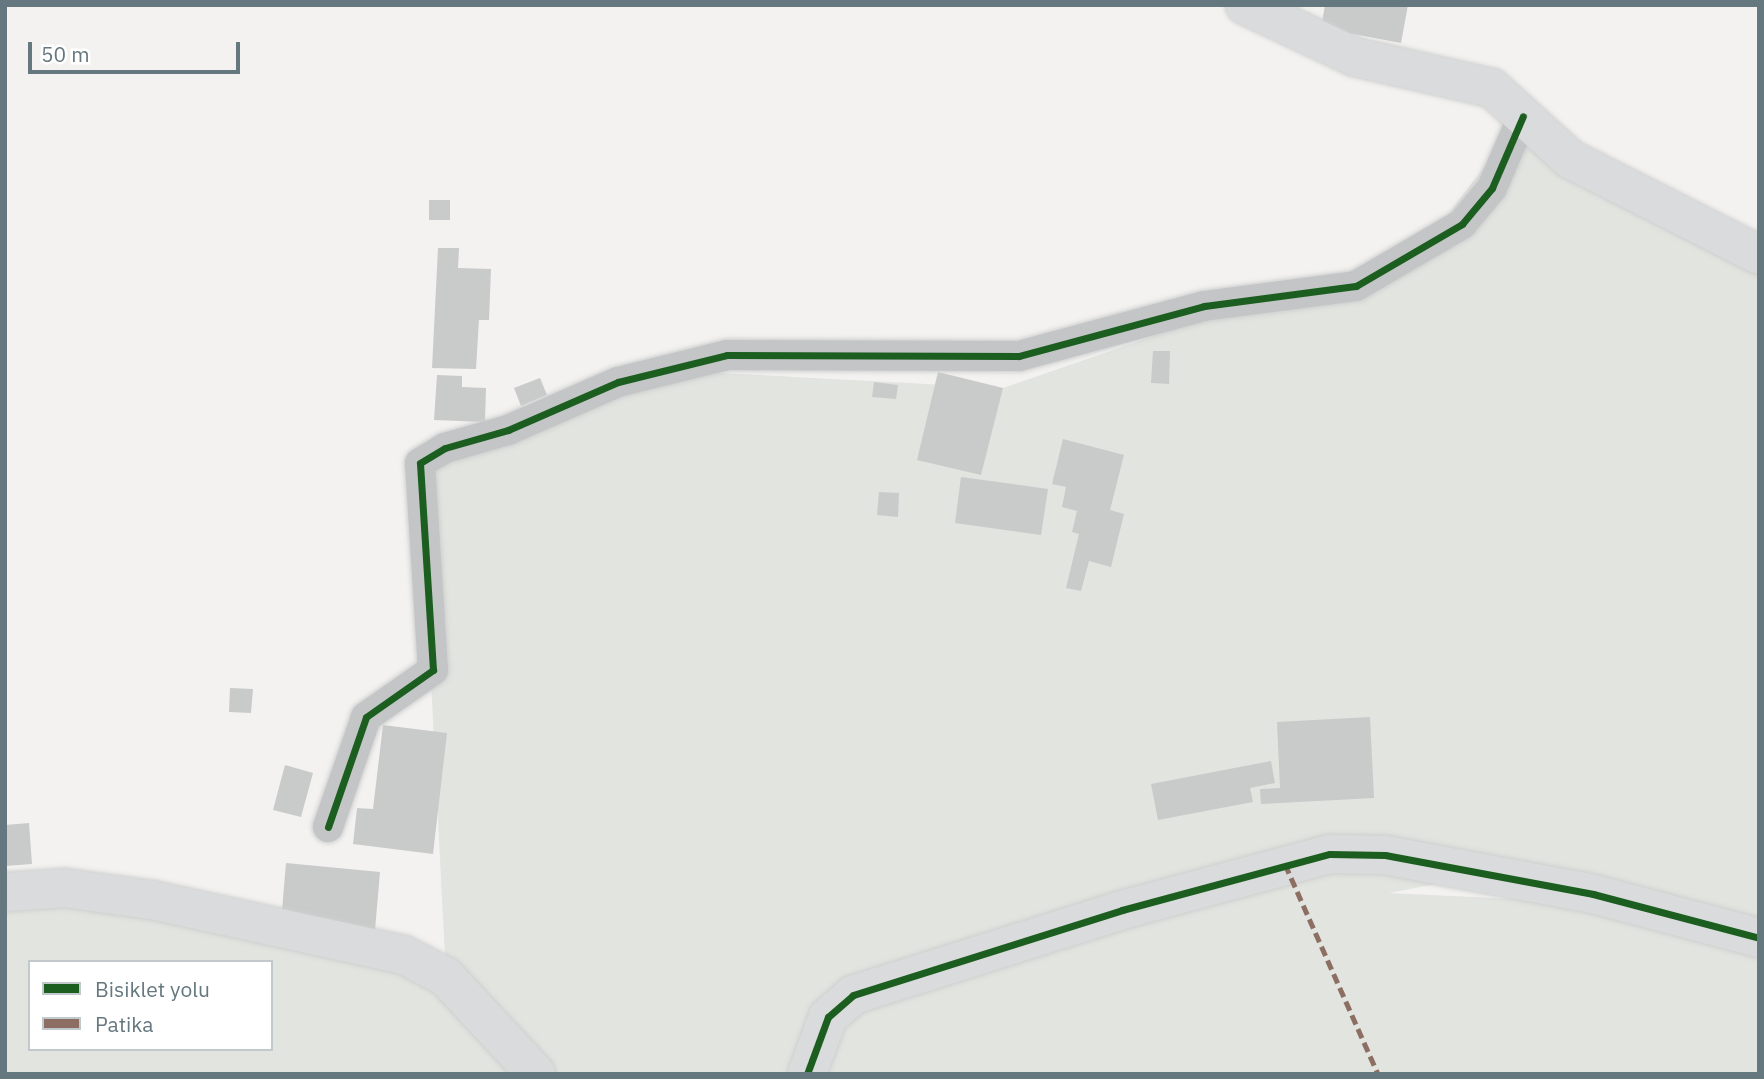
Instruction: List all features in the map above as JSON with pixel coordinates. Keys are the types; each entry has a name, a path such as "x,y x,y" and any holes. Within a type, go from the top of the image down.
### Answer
{"street":[{"path":"1245,5 1355,57 1492,88 1570,159 1759,255"},
{"path":"328,827 366,717 433,670 420,463 445,448 508,430 618,382 727,355 1019,356 1204,306 1356,286 1462,224 1492,188 1523,116"},
{"path":"807,1074 828,1017 853,995 1122,910 1330,854 1385,855 1593,894 1759,938"},
{"path":"5,892 65,888 152,900 404,955 446,978 536,1074"}],"shaded area":[{"path":"1523,116 1759,249 1759,1074 5,1074 5,893 40,890 446,977 420,463 664,370 1003,388 1276,294 1417,255","holes":["1510,870 1658,906 1389,893"]}],"building":[{"path":"1325,5 1408,5 1401,43 1321,28"},
{"path":"429,200 450,200 450,220 429,220"},
{"path":"438,248 459,248 458,268 491,269 489,320 479,320 476,369 432,368"},
{"path":"1153,351 1170,351 1169,384 1151,383"},
{"path":"938,372 1003,388 981,475 917,460"},
{"path":"437,375 462,376 462,387 486,388 485,422 434,420"},
{"path":"540,378 547,395 521,406 514,388"},
{"path":"874,382 898,385 896,399 872,397"},
{"path":"1063,439 1124,455 1110,510 1124,514 1111,567 1089,561 1081,591 1066,588 1079,534 1072,532 1077,511 1062,507 1066,487 1052,484"},
{"path":"961,477 1048,489 1041,535 955,523"},
{"path":"879,492 899,493 898,517 877,515"},
{"path":"230,688 253,689 251,713 229,712"},
{"path":"1370,717 1374,798 1261,804 1260,789 1280,788 1277,722"},
{"path":"383,725 447,733 433,854 353,844 357,808 373,809"},
{"path":"1271,761 1275,783 1250,788 1253,802 1158,820 1151,784"},
{"path":"285,765 313,773 301,817 273,810"},
{"path":"29,823 32,864 5,866 5,825"},
{"path":"286,863 380,872 375,930 281,922"}],"marked path":[{"path":"1285,864 1378,1074"}],"cycle path":[{"path":"328,827 366,717 433,670 420,463 445,448 508,430 618,382 727,355 1019,356 1204,306 1356,286 1462,224 1492,188 1523,116"},
{"path":"807,1074 828,1017 853,995 1122,910 1330,854 1385,855 1593,894 1759,938"}]}
